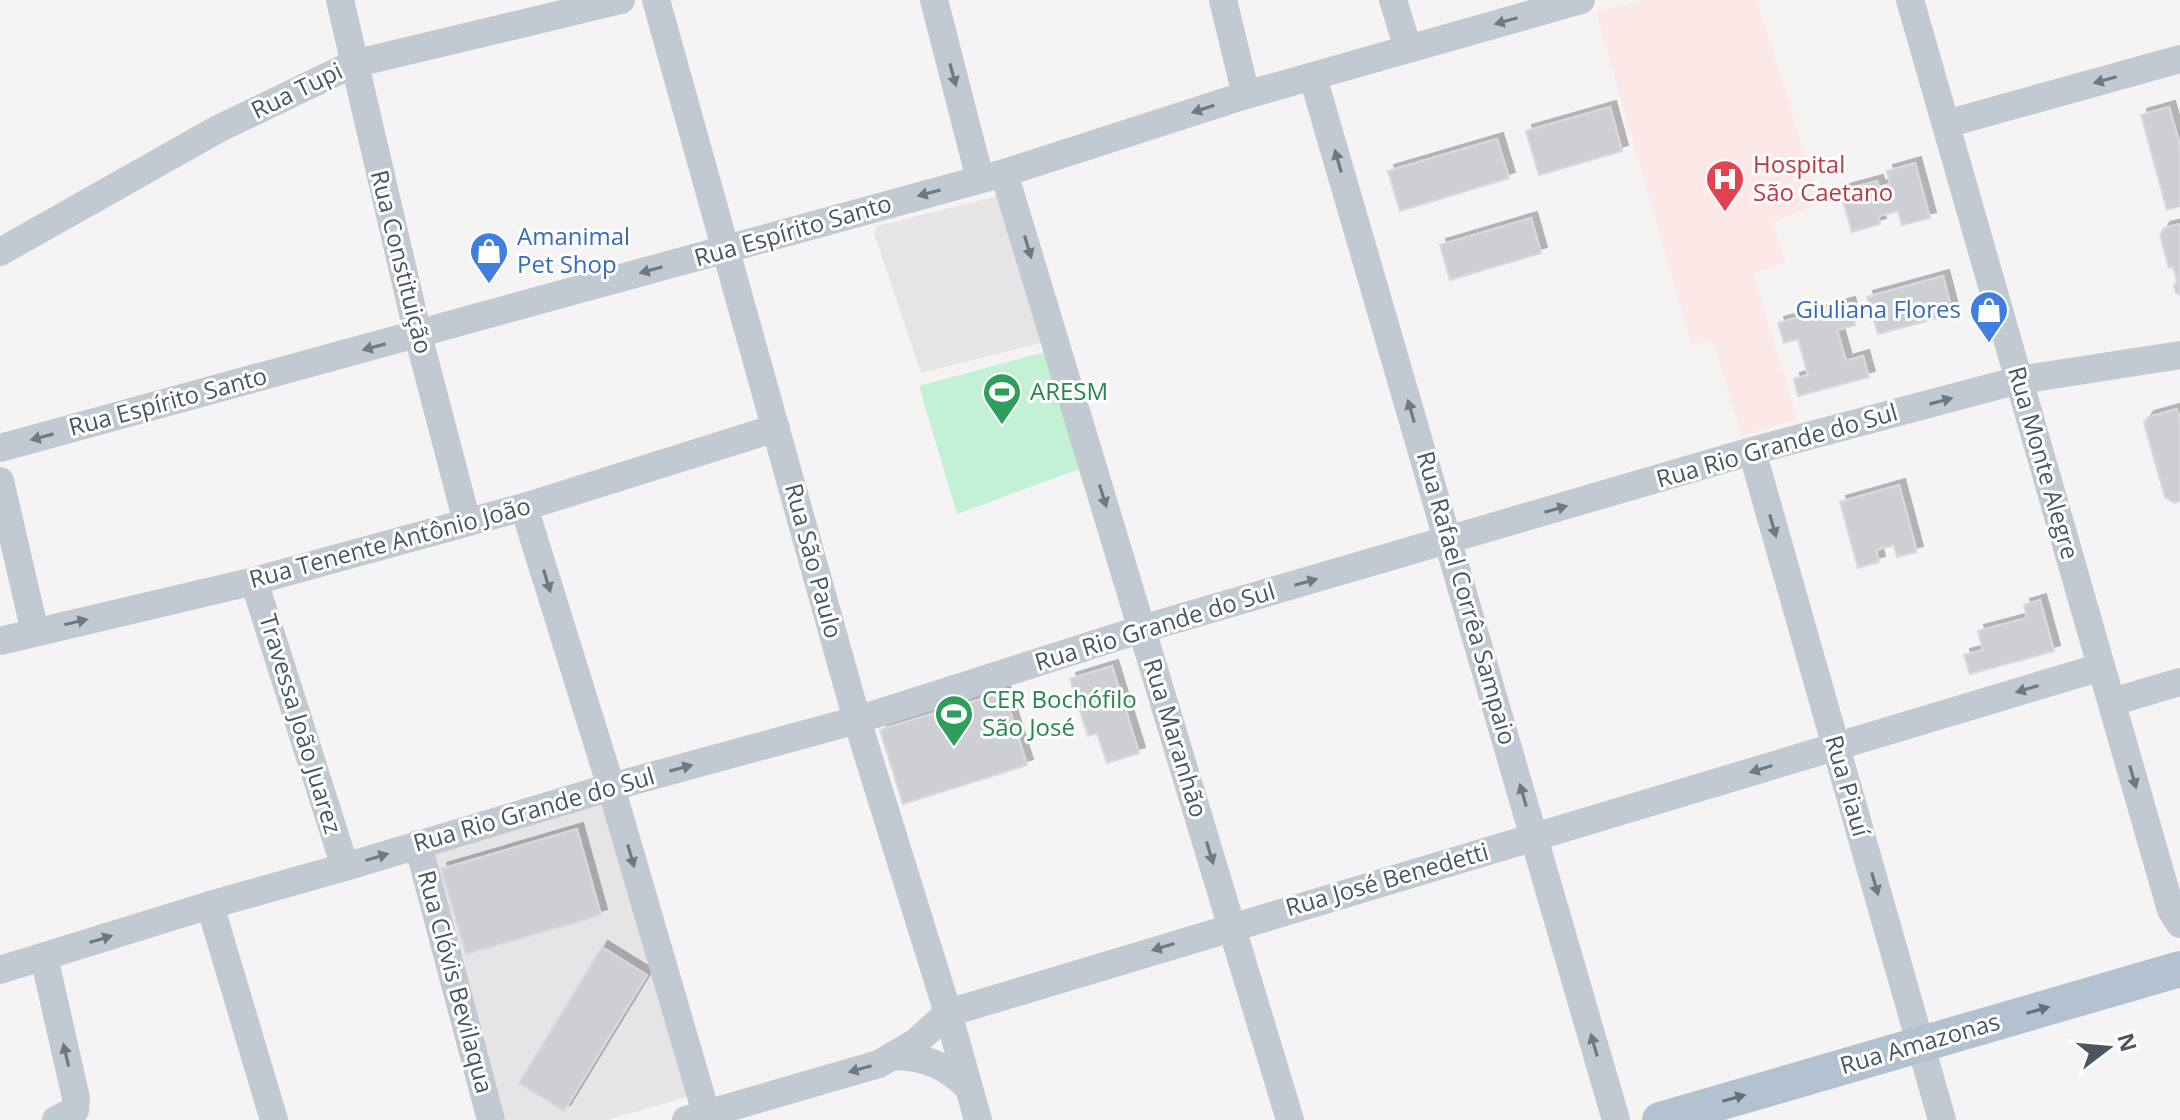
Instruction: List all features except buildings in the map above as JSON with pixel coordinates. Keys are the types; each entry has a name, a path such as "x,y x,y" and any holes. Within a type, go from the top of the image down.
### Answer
{"main road":[{"name":"Rua Amazonas","path":"1660,1120 2180,969"}],"street":[{"name":"Rua Constituição","path":"340,0 418,335 467,522"},
{"name":"Rua Tupi","path":"0,252 218,129 353,64 621,0"},
{"name":"Rua São Paulo","path":"656,0 857,720 978,1120"},
{"name":"Rua Maranhão","path":"934,0 1142,629 1290,1120"},
{"path":"1223,0 1246,95"},
{"path":"1393,0 1408,49"},
{"name":"Rua Espírito Santo","path":"0,448 992,176 1246,95 1581,0"},
{"name":"Rua Monte Alegre","path":"1910,0 2171,910 2180,924"},
{"path":"1946,124 2180,59"},
{"name":"Rua Rafael Corrêa Sampaio","path":"1313,77 1616,1120"},
{"name":"Rua Rio Grande do Sul","path":"0,970 611,787 857,720 1142,629 1752,451 2019,380 2180,355"},
{"name":"Rua Tenente Antônio João","path":"0,641 254,581 524,507 776,428"},
{"name":"Rua Piauí","path":"1752,451 1942,1120"},
{"path":"0,481 35,632"},
{"path":"524,507 611,787 696,1116"},
{"name":"Travessa João Juarez","path":"254,581 345,867"},
{"name":"Rua José Benedetti","path":"696,1116 879,1064 896,1056 948,1013 1232,925 2101,667"},
{"path":"2112,702 2180,682"},
{"name":"Rua Clóvis Bevilaqua","path":"418,844 491,1120"},
{"path":"210,905 274,1120"},
{"path":"44,957 76,1098 75,1110 56,1120"},
{"path":"896,1056 916,1057 936,1063 968,1087"}],"shaded area":[{"name":"Hospital São Caetano","path":"1645,0 1757,0 1820,204 1772,222 1786,262 1753,273 1797,419 1742,436 1712,340 1692,346 1596,12"},
{"path":"1002,195 1049,341 921,373 874,233 877,226"},
{"path":"609,801 694,1095 607,1120 506,1120 429,852"}],"green space":[{"name":"ARESM","path":"1048,351 1085,467 957,514 919,386"}],"place":[{"name":"Hospital São Caetano","path":"1725,213"},
{"name":"Amanimal Pet Shop","path":"489,285"},
{"name":"Giuliana Flores","path":"1989,344"},
{"name":"ARESM","path":"1002,426"},
{"name":"CER Bochófilo São José","path":"954,748"}]}
